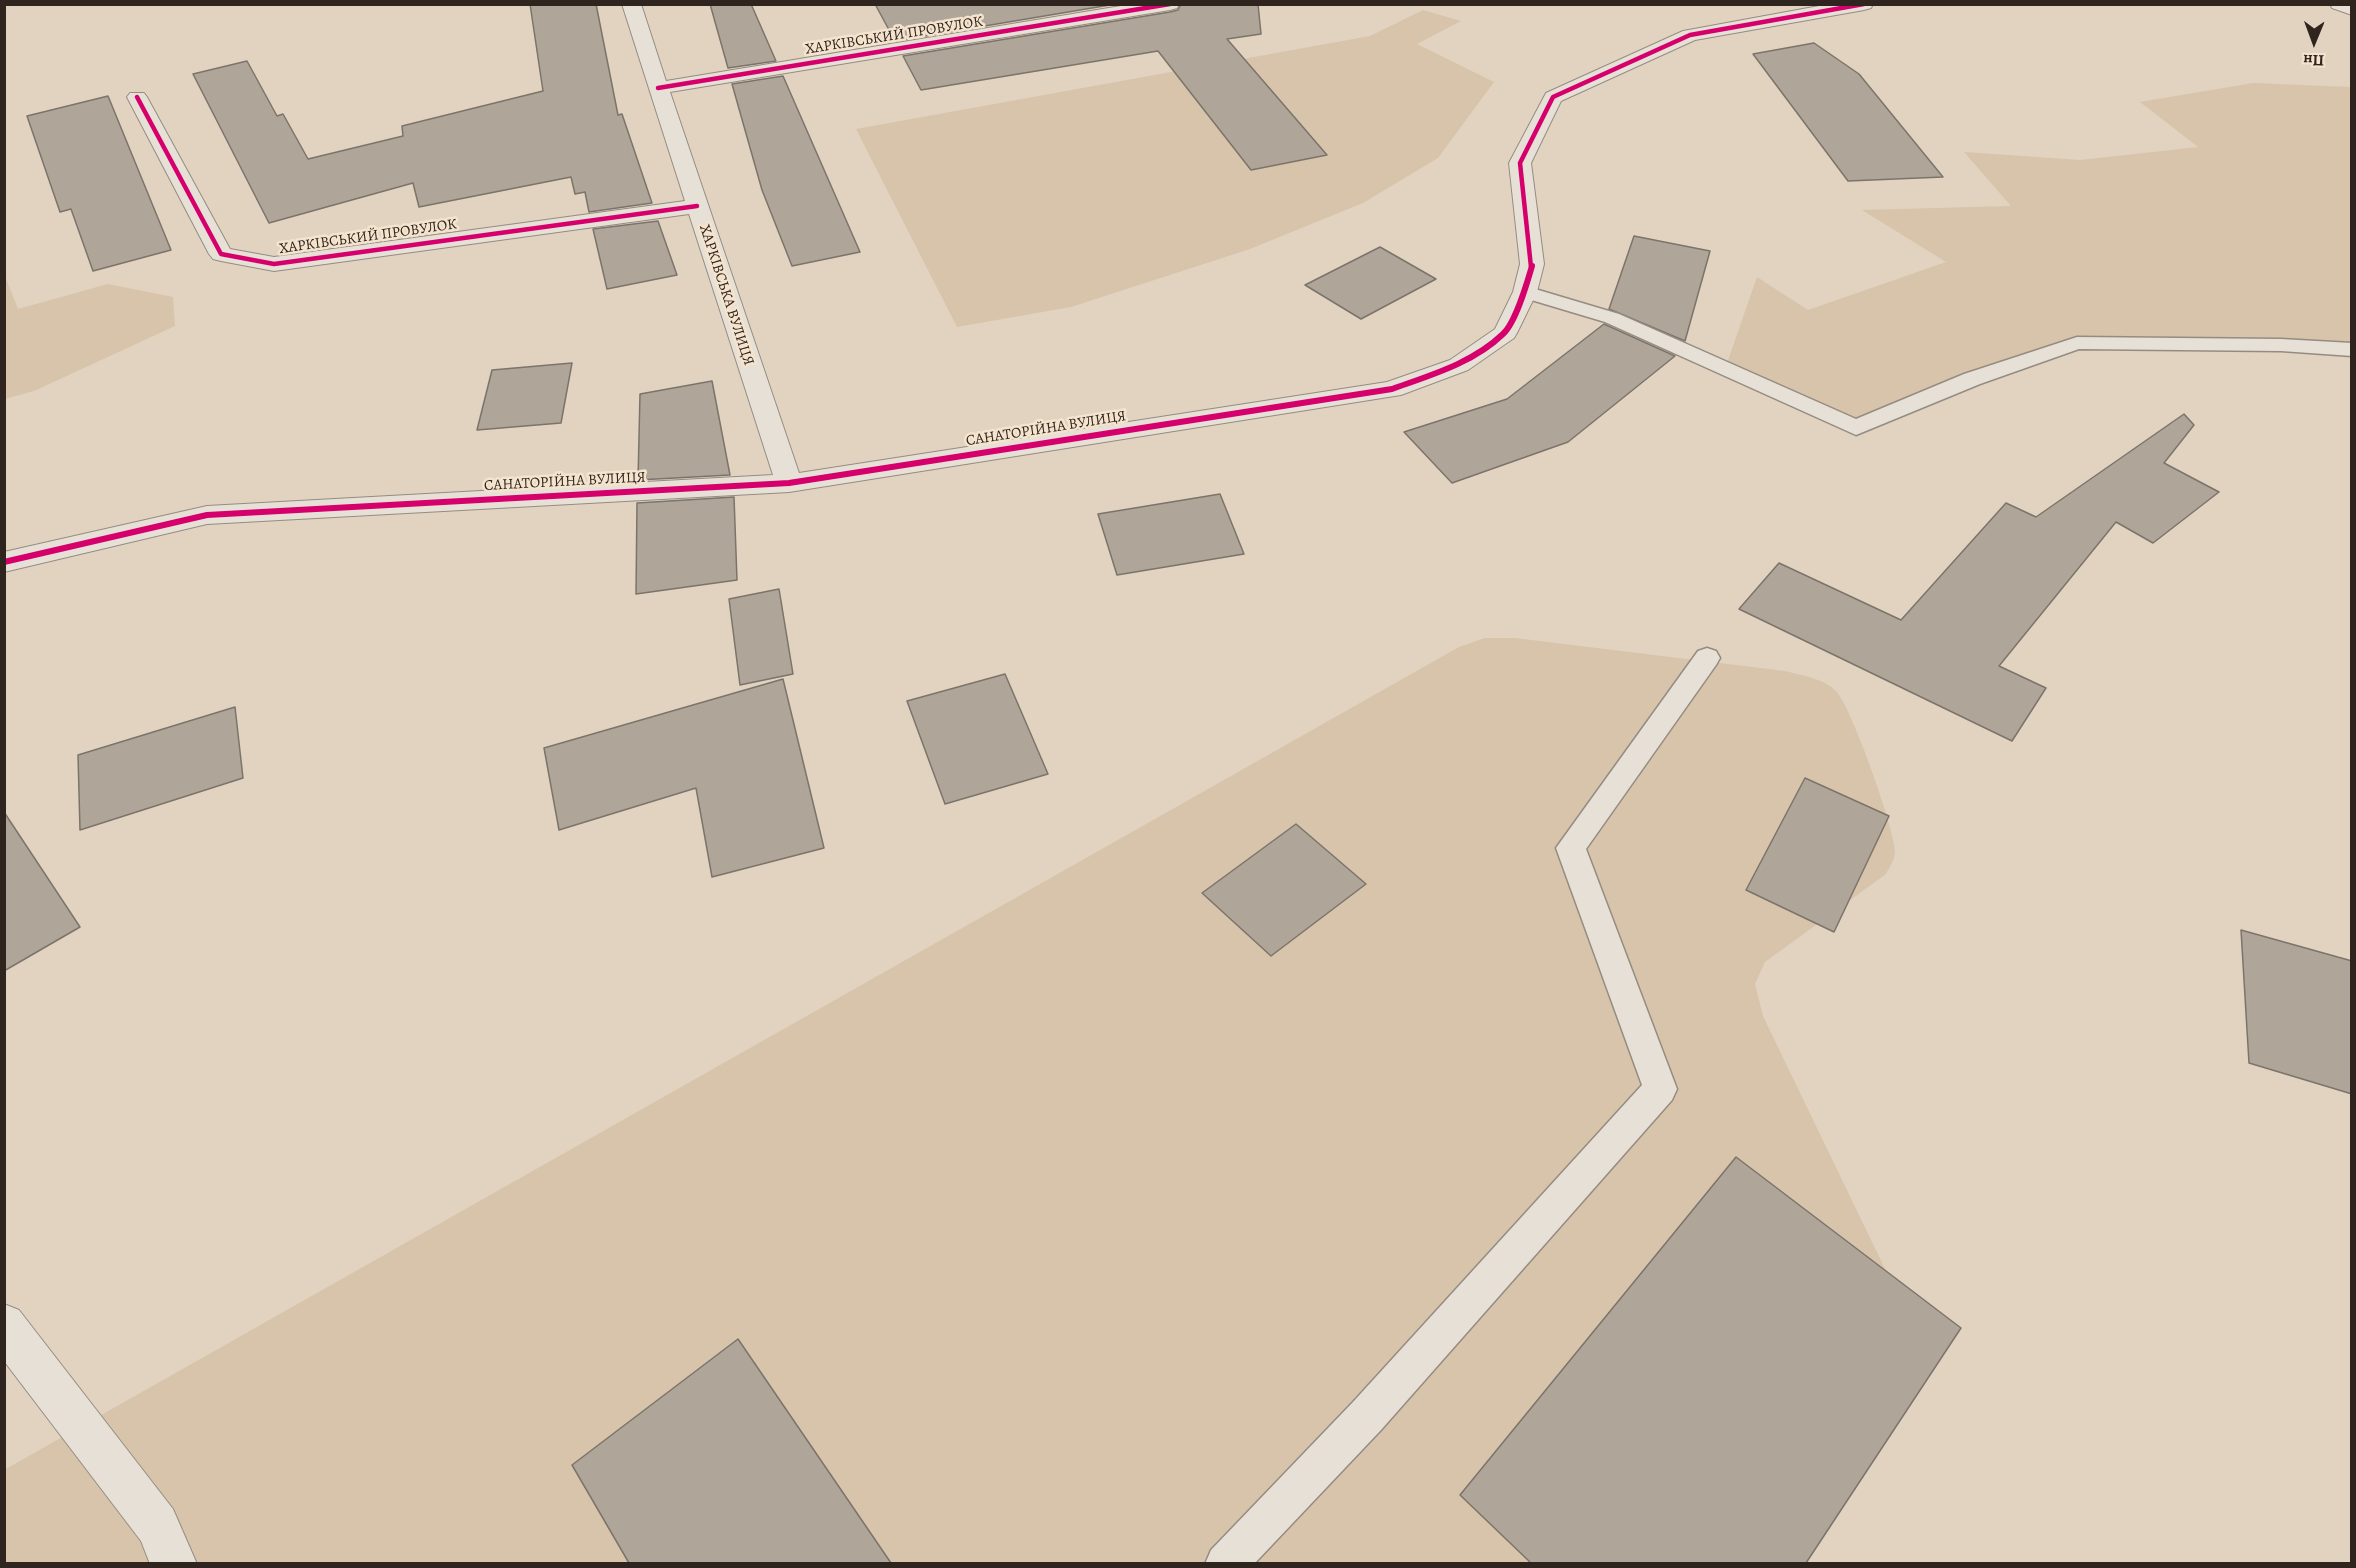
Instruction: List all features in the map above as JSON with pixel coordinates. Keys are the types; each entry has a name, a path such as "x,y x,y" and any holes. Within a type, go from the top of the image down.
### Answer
{"street":[{"name":"ХАРКІВСЬКА ВУЛИЦЯ","path":"631,4 789,483"},
{"name":"ХАРКІВСЬКИЙ ПРОВУЛОК","path":"658,88 1170,4"},
{"name":"САНАТОРІЙНА ВУЛИЦЯ","path":"4,562 207,515 789,483 1392,389 1459,365 1504,333 1526,292 1532,264 1520,163 1553,97 1690,35 1864,4"},
{"path":"2339,4 2352,9"},
{"name":"ХАРКІВСЬКИЙ ПРОВУЛОК","path":"137,97 221,254 274,264 697,206"},
{"path":"4,1325 157,1525 174,1563"}],"lane":[{"path":"1526,292 1612,318 1856,428 1972,379 2077,343 2281,345 2352,350"},
{"path":"1225,1563 1367,1416 1660,1089 1571,848 1707,658"}],"shaded area":[{"path":"1423,10 1461,21 1417,44 1494,82 1438,158 1363,203 1250,249 1071,307 957,327 856,129 1370,36"},
{"path":"2253,83 2351,87 2351,350 2077,343 1856,428 1725,369 1757,277 1808,310 1946,262 1862,210 2011,206 1964,152 2080,160 2198,147 2140,102"},
{"path":"5,276 18,309 108,284 173,297 175,326 34,391 5,399"},
{"path":"1485,638 1515,638 1785,671 1819,680 1836,691 1852,719 1888,820 1895,852 1886,874 1765,962 1755,984 1763,1016 1886,1271 1884,1347 1729,1563 5,1563 4,1470 1459,647"}],"building":[{"path":"530,4 596,4 618,115 622,114 652,203 589,212 585,192 575,194 571,177 419,207 413,183 269,223 193,74 247,61 277,116 283,114 308,159 403,136 402,126 543,91"},
{"path":"710,4 751,4 776,61 728,68"},
{"path":"875,4 1116,4 895,41"},
{"path":"1181,4 1258,4 1261,34 1227,39 1327,155 1251,170 1158,51 921,90 903,56 1170,12 1178,10"},
{"path":"1814,43 1859,74 1943,177 1848,181 1753,54"},
{"path":"783,76 860,252 792,266 762,190 732,84"},
{"path":"108,96 171,250 93,271 71,209 60,212 27,116"},
{"path":"658,221 677,275 607,289 593,229"},
{"path":"1634,236 1710,251 1685,341 1609,309"},
{"path":"1380,247 1436,279 1361,319 1305,285"},
{"path":"1604,324 1675,356 1568,442 1452,483 1404,432 1507,399"},
{"path":"572,363 561,423 477,430 492,370"},
{"path":"712,381 730,475 638,480 640,394"},
{"path":"2184,414 2194,425 2164,463 2219,492 2153,543 2116,522 1999,666 2046,688 2012,741 1739,609 1779,563 1901,620 2006,503 2036,517"},
{"path":"1220,494 1244,554 1117,575 1098,514"},
{"path":"734,497 737,580 636,594 637,503"},
{"path":"779,589 793,674 740,685 729,599"},
{"path":"1005,674 1048,774 945,804 907,701"},
{"path":"783,679 824,848 712,877 696,788 559,830 544,748"},
{"path":"235,707 243,778 80,830 78,755"},
{"path":"1805,778 1889,816 1834,932 1746,890"},
{"path":"4,812 80,927 4,971"},
{"path":"1296,824 1366,884 1271,956 1202,893"},
{"path":"2241,930 2352,961 2352,1094 2249,1063"},
{"path":"1736,1157 1961,1328 1806,1563 1531,1563 1460,1495"},
{"path":"738,1339 891,1563 629,1563 572,1465"}],"cycle path":[{"path":"658,88 1170,4"},
{"path":"4,562 207,515 789,483 1392,389 1459,365 1505,333 1525,292 1532,264 1520,163 1553,97 1690,35 1864,4"},
{"path":"137,97 221,254 274,264 697,206"}]}
